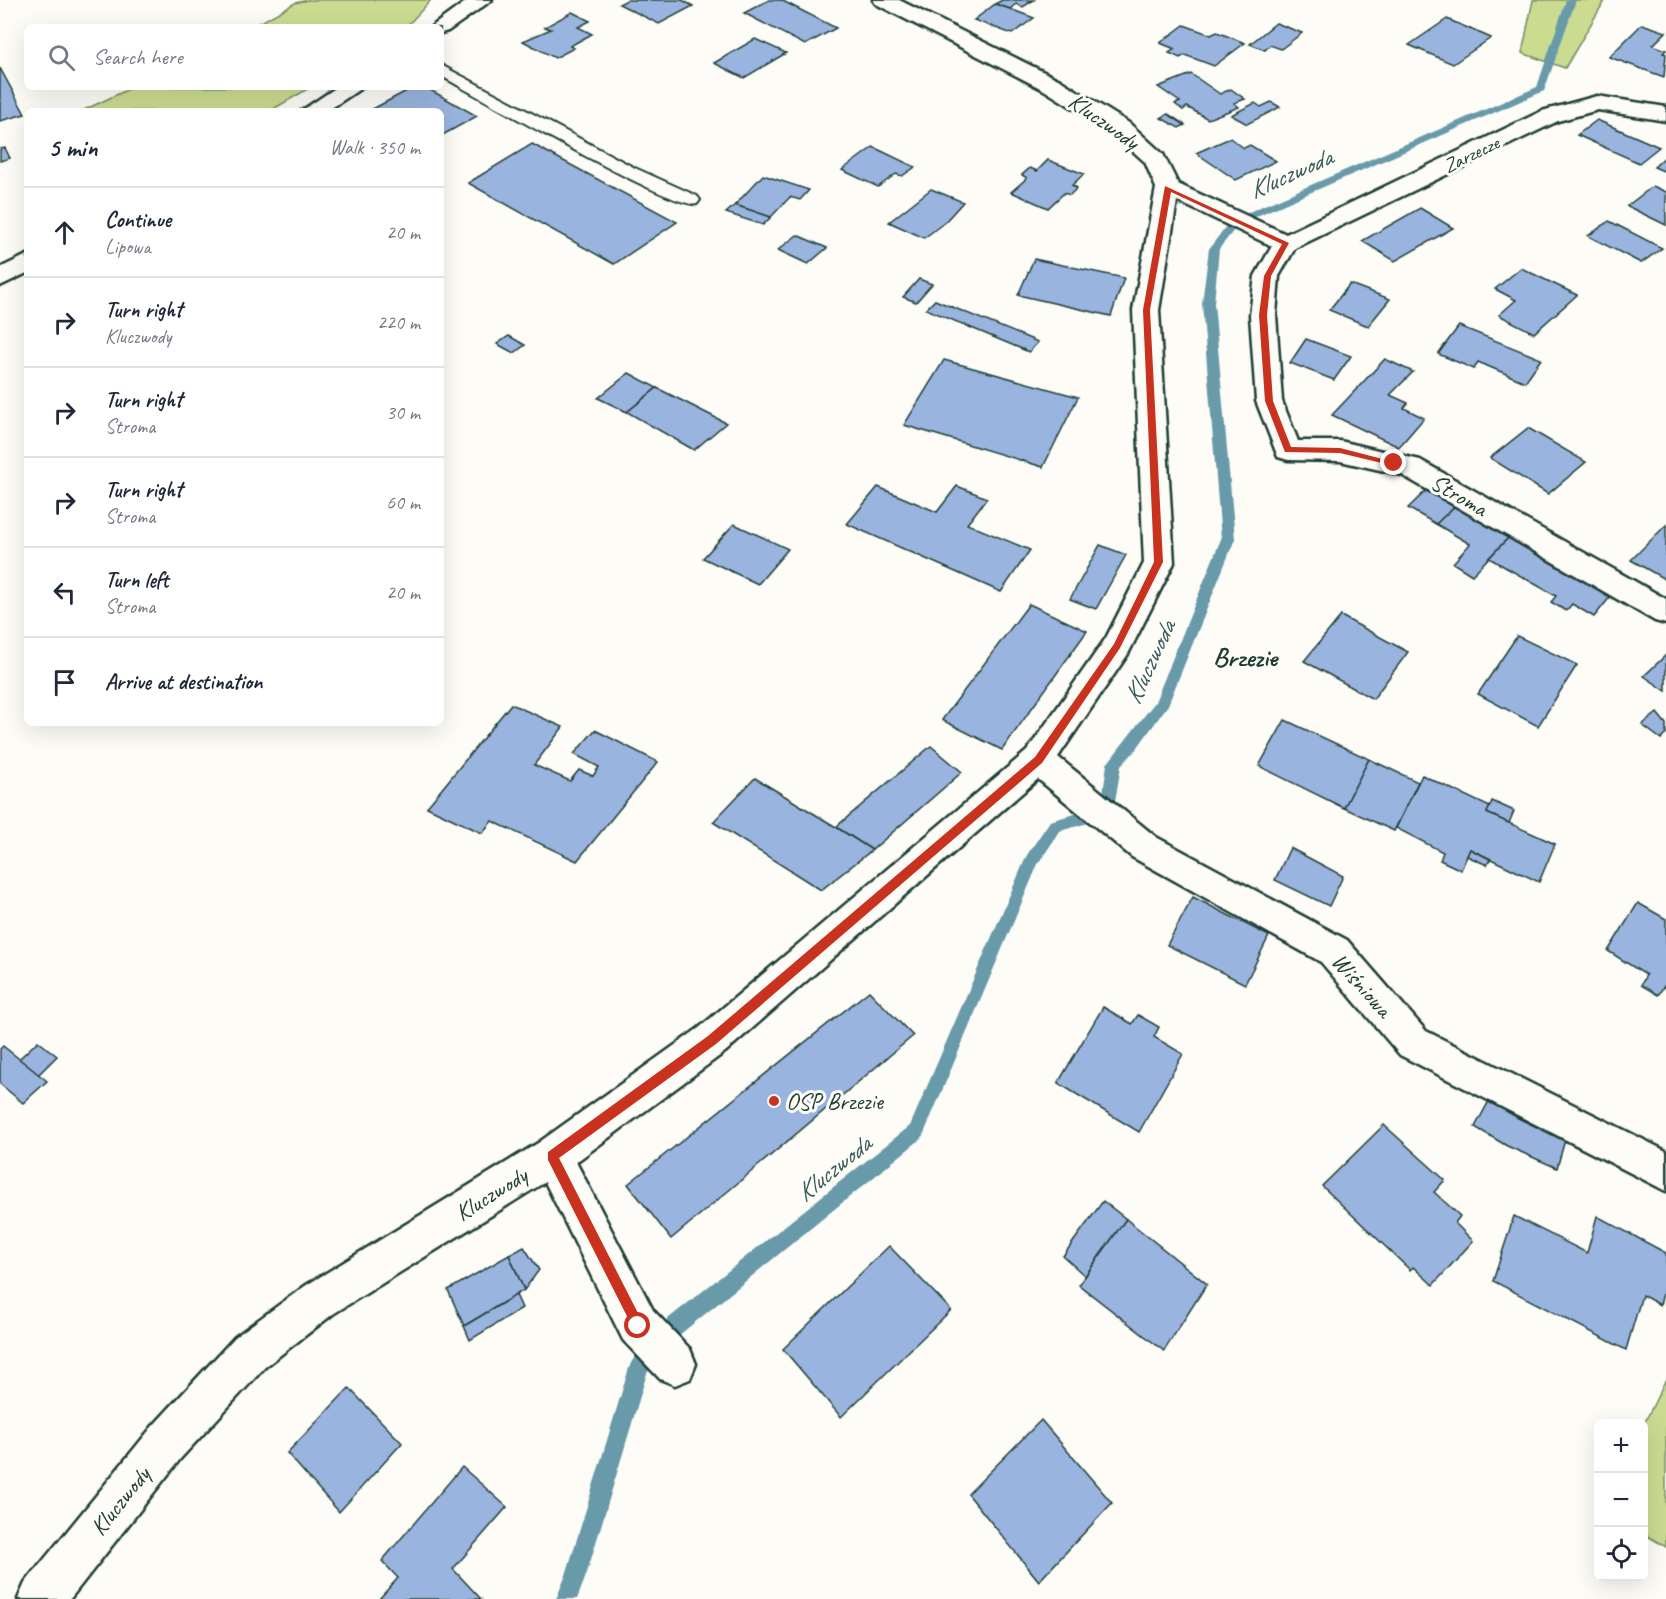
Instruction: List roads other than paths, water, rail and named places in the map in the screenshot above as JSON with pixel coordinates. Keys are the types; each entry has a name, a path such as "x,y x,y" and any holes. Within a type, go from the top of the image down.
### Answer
{"street":[{"path":"444,25 482,0"},
{"name":"Kluczwody","path":"41,1599 166,1443 250,1352 319,1300 552,1156 712,1040 1038,760 1117,646 1159,562 1146,310 1168,188 1155,159 1121,128 1052,85 884,0"},
{"path":"317,108 347,90"},
{"name":"Zarzecze","path":"1276,239 1550,116 1597,103 1666,114"},
{"path":"1168,188 1276,239"},
{"name":"Stroma","path":"1276,239 1267,276 1263,315 1269,401 1288,450 1340,451 1410,467 1666,613"},
{"path":"0,278 24,266"},
{"name":"Wiśniowa","path":"1038,760 1144,847 1334,951 1413,1043 1666,1172"},
{"path":"552,1156 638,1326 675,1364"}],"lane":[{"path":"444,72 629,172 691,200"}],"waterway":[{"name":"Kluczwoda","path":"566,1599 576,1576 639,1368 671,1329 916,1132 1032,860 1055,826 1083,818 1110,797 1114,764 1130,747 1161,705 1228,539 1208,303 1214,249 1230,228 1255,213 1541,89 1571,0"}],"place":[{"name":"OSP Brzezie","path":"774,1101"}],"district":[{"name":"Brzezie","path":"1245,657"}]}
